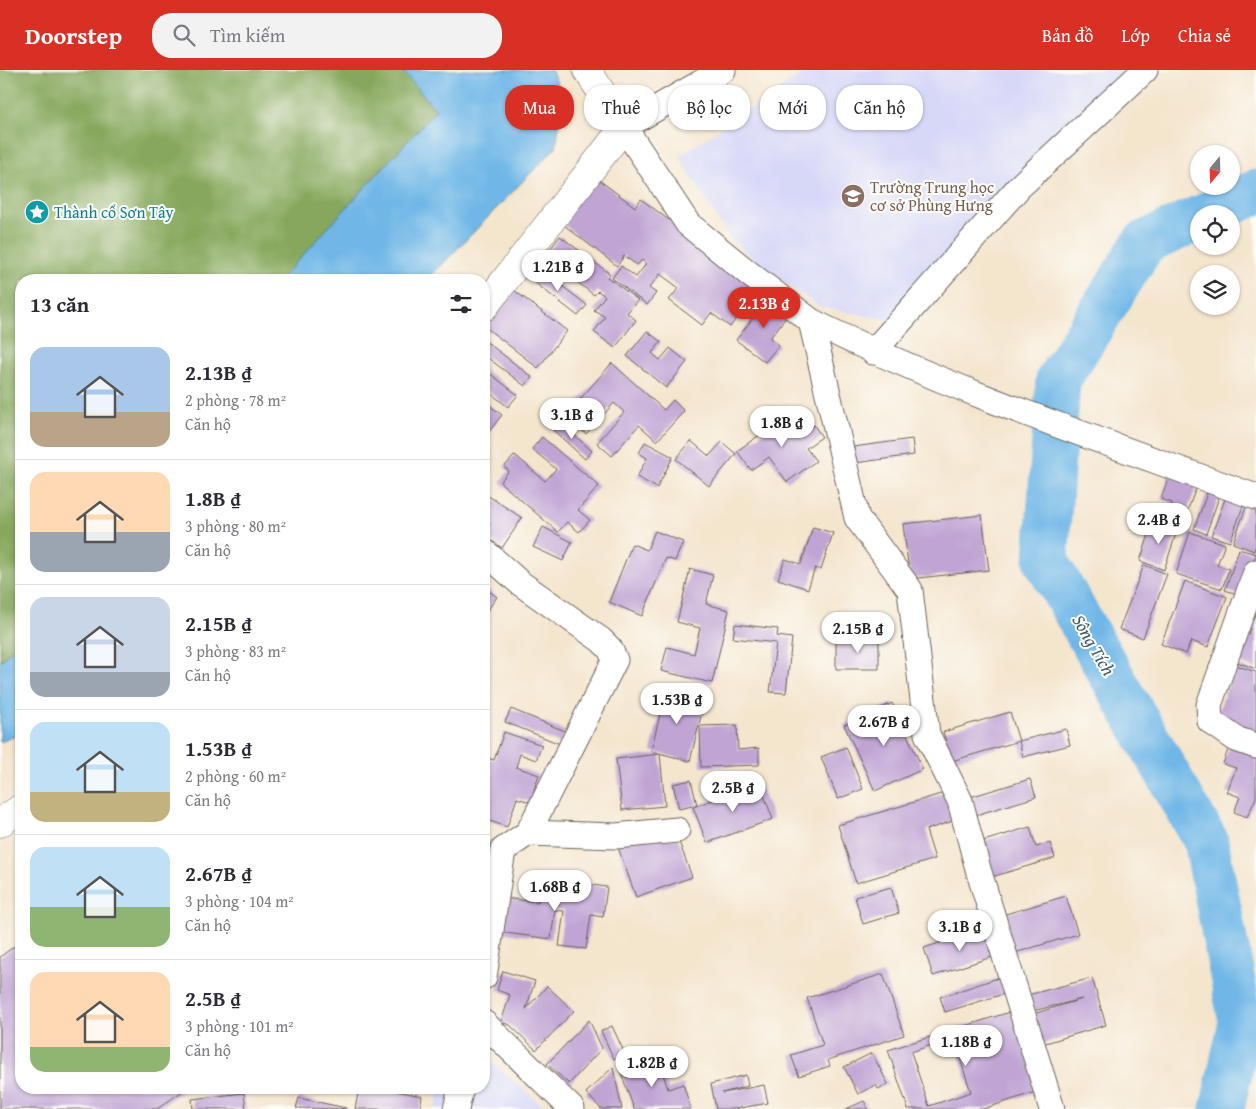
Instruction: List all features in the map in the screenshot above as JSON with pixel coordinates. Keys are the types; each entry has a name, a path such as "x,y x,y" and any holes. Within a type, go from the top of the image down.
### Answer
{"main road":[{"path":"586,70 596,85"},
{"path":"490,299 622,130"},
{"path":"0,823 15,812"}],"street":[{"path":"658,107 723,70"},
{"path":"873,352 1020,186 1145,70"},
{"path":"626,130 688,224 811,321 873,352 946,383 1256,497"},
{"path":"811,321 857,518 910,590 927,734 960,801 981,879 1052,1109"},
{"path":"490,556 520,584 601,640 610,649 615,660 528,833 503,850 490,937"},
{"path":"1256,572 1209,705 1210,721 1236,739 1256,746"},
{"path":"528,833 616,836 677,830"},
{"path":"490,1028 572,1109"},
{"path":"456,1109 460,1094"}],"shaded area":[{"name":"Trường Trung học cơ sở Phùng Hưng","path":"808,70 1128,70 888,320 820,307 767,271 729,237 679,156 718,130 750,130 750,109 760,102 760,130 826,130 826,85 786,85"},
{"path":"490,1061 547,1109 435,1109 439,1094 490,1094"}],"green space":[{"path":"0,70 402,70 436,110 286,274 15,274 15,647 0,661"}],"water":[{"path":"402,70 551,70 558,85 505,85 505,130 558,130 556,147 433,274 286,274 436,110"},
{"path":"15,647 15,736 0,742 0,662"}],"building":[{"path":"595,177 635,207 641,199 759,288 730,327 711,313 702,325 669,300 679,288 660,274 649,288 656,293 647,305 612,278 621,266 636,277 646,264 642,260 637,265 624,256 617,266 560,222"},
{"path":"560,236 610,274 607,277 638,300 627,313 636,320 615,348 594,332 605,317 594,310 605,296 598,291 594,295 544,257"},
{"path":"537,267 587,305 578,316 529,278"},
{"path":"510,287 567,331 538,368 490,331 490,314"},
{"path":"770,296 790,312 770,338 779,345 765,362 736,340"},
{"path":"647,331 661,342 652,353 660,360 670,348 687,362 666,388 627,356"},
{"path":"490,345 532,377 525,386 490,360"},
{"path":"612,363 664,410 673,400 684,411 657,441 639,425 612,456 597,443 624,412 614,403 586,434 565,416"},
{"path":"490,374 518,395 508,407 490,393"},
{"path":"490,406 502,415 490,430"},
{"path":"788,415 802,434 814,425 822,437 806,448 816,461 787,482 769,457 751,470 737,451"},
{"path":"560,422 592,451 585,459 553,430"},
{"path":"542,437 599,486 578,510 590,520 579,532 567,522 558,532 500,482 509,471 504,467 515,455 545,481 556,469 532,449"},
{"path":"912,439 914,455 855,463 853,447"},
{"path":"691,441 709,456 722,442 736,454 709,486 676,459"},
{"path":"645,442 673,457 657,488 637,477 647,458 639,453"},
{"path":"1171,470 1199,480 1182,525 1166,519 1172,503 1161,499"},
{"path":"1210,485 1222,489 1206,534 1194,529"},
{"path":"1228,491 1246,498 1230,542 1211,536"},
{"path":"490,497 522,518 502,548 490,540"},
{"path":"1249,499 1256,501 1256,545 1254,551 1233,543"},
{"path":"982,515 989,570 910,579 903,524"},
{"path":"1154,520 1178,528 1164,570 1140,561"},
{"path":"543,527 572,542 563,561 533,547"},
{"path":"813,527 833,533 821,570 815,568 808,589 778,579 785,559 801,564"},
{"path":"655,531 683,542 675,561 666,558 642,616 609,602 632,544 647,550"},
{"path":"1190,532 1225,544 1217,565 1229,569 1222,589 1176,574"},
{"path":"1239,549 1256,554 1243,596 1225,590"},
{"path":"1144,565 1167,574 1143,638 1119,629"},
{"path":"690,569 713,575 706,604 729,610 712,683 661,671 667,647 694,654 700,628 677,622"},
{"path":"1185,581 1227,597 1208,647 1191,641 1186,654 1161,644"},
{"path":"490,592 497,597 490,607"},
{"path":"1256,608 1256,669 1237,662"},
{"path":"735,624 778,629 777,636 792,638 786,693 770,692 776,643 733,638"},
{"path":"836,640 879,640 879,669 836,669"},
{"path":"1235,665 1256,672 1256,739 1214,724"},
{"path":"667,685 688,690 685,704 703,708 690,761 651,751"},
{"path":"892,703 923,769 875,791 844,725"},
{"path":"511,709 565,731 560,744 505,722"},
{"path":"1010,712 1019,741 945,763 939,744 946,742 943,732"},
{"path":"737,725 738,750 759,748 759,765 701,767 700,726"},
{"path":"1066,729 1070,745 1023,757 1019,741"},
{"path":"504,732 542,745 536,760 520,754 516,767 539,775 530,802 517,798 507,827 490,821 490,759 494,760"},
{"path":"1231,741 1256,751 1256,798 1247,817 1234,812 1240,797 1227,792 1236,768 1223,764"},
{"path":"846,747 863,789 838,799 821,757"},
{"path":"660,754 665,806 622,810 616,759"},
{"path":"1030,779 1036,797 969,817 963,799"},
{"path":"691,780 697,805 679,809 673,784"},
{"path":"759,783 773,819 707,843 693,807"},
{"path":"944,793 953,821 926,830 935,859 856,883 838,825"},
{"path":"1030,827 1036,847 1050,843 1055,858 988,878 977,843"},
{"path":"615,839 678,839 692,877 636,897"},
{"path":"541,878 607,887 603,917 591,915 586,949 559,946 564,911 555,910 551,939 498,932 503,898 538,902"},
{"path":"891,887 899,913 863,924 855,897"},
{"path":"1066,896 1078,934 1011,954 999,916"},
{"path":"986,928 995,956 933,976 924,948"},
{"path":"15,946 15,1094 178,1094 157,1109 0,1109 0,957"},
{"path":"503,971 535,981 526,1009 547,986 574,1011 536,1050 510,1025 501,1022 510,995 497,990"},
{"path":"883,974 904,1035 828,1060 830,1066 799,1076 791,1055 823,1045 807,998"},
{"path":"1001,977 1007,993 945,1012 940,997"},
{"path":"1092,978 1106,1025 1039,1045 1030,1015 1082,999 1029,1012 1024,996"},
{"path":"1013,1011 1039,1091 983,1109 908,1109 888,1050","holes":["953,1038 971,1092 929,1106 911,1052"]},
{"path":"589,1020 602,1048 569,1084 547,1064"},
{"path":"612,1026 625,1054 614,1059 601,1031"},
{"path":"872,1053 888,1084 878,1089 876,1085 858,1094 844,1067"},
{"path":"645,1059 648,1068 660,1065 668,1089 683,1084 691,1109 634,1109 619,1067"},
{"path":"613,1067 622,1109 601,1109 586,1093"},
{"path":"746,1075 748,1086 722,1093 764,1085 768,1103 735,1109 716,1109 711,1084"},
{"path":"244,1094 246,1109 193,1109 192,1099"},
{"path":"358,1094 412,1094 422,1096 420,1109 355,1109"},
{"path":"299,1098 346,1108 346,1109 296,1108"},
{"path":"864,1101 868,1109 846,1109"}],"waterway":[{"name":"Sông Tích","path":"1228,205 1256,192"},
{"name":"Sông Tích","path":"1190,222 1144,243 1058,380 1046,561 1206,841 1241,1022 1222,1109"}],"place":[{"name":"Trường Trung học cơ sở Phùng Hưng","path":"853,196"},
{"name":"Thành cổ Sơn Tây","path":"37,212"}]}
